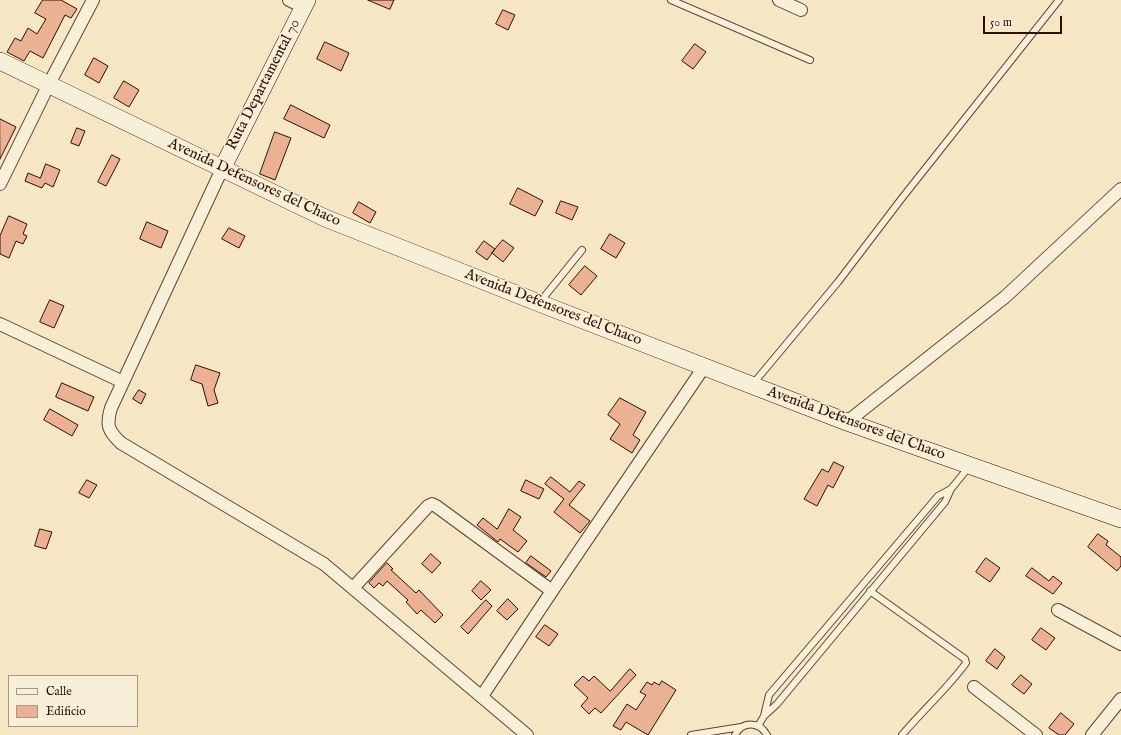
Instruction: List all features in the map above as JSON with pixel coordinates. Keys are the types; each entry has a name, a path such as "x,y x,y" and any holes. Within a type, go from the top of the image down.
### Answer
{"main road":[{"name":"Ruta Departamental 70","path":"222,169 299,2"},
{"name":"Avenida Defensores del Chaco","path":"0,61 325,218 539,303 848,422 1121,519"}],"street":[{"path":"0,184 49,84 94,0"},
{"path":"779,0 801,10"},
{"path":"222,169 111,408 107,421 111,434 121,443 324,564 354,587 527,735"},
{"path":"848,422 1005,297 1121,189"},
{"path":"0,324 123,382"},
{"path":"482,696 704,367"},
{"path":"354,587 428,506 432,504 552,591"},
{"path":"1058,610 1121,644"},
{"path":"974,687 1036,735"},
{"path":"1092,735 1121,699"}],"lane":[{"path":"671,0 810,60"},
{"path":"751,385 833,288 902,198 1059,0"},
{"path":"539,303 582,250"},
{"path":"764,716 769,695 938,496 950,489 970,466"},
{"path":"758,726 764,716 777,704 945,502 950,489"},
{"path":"870,591 965,659 966,663 950,684 929,704 902,735"},
{"path":"691,735 752,724 758,726 766,735"},
{"path":"735,735 741,727"}],"building":[{"path":"43,0 61,0 77,9 71,18 65,15 43,58 30,51 24,61 7,52 15,38 21,41 28,28 37,34 46,19 35,13"},
{"path":"368,0 394,0 390,9"},
{"path":"503,10 515,15 508,30 496,24"},
{"path":"325,42 349,53 341,71 317,59"},
{"path":"695,44 706,52 693,69 682,61"},
{"path":"94,58 108,66 99,83 85,75"},
{"path":"124,81 139,90 129,107 114,98"},
{"path":"291,105 330,125 324,138 284,119"},
{"path":"0,119 16,127 0,159"},
{"path":"77,128 85,131 79,146 71,143"},
{"path":"275,132 291,138 275,180 260,174"},
{"path":"112,155 120,159 106,186 98,182"},
{"path":"46,164 60,170 53,187 45,183 42,188 25,181 28,173 40,178"},
{"path":"518,188 543,201 535,216 510,204"},
{"path":"561,201 578,207 572,220 556,213"},
{"path":"359,202 376,212 370,223 353,213"},
{"path":"9,216 27,224 23,234 27,236 23,244 16,241 9,258 0,254 0,236"},
{"path":"147,222 168,231 161,248 140,239"},
{"path":"229,228 245,236 239,248 222,239"},
{"path":"610,234 625,243 616,258 601,249"},
{"path":"503,240 514,248 503,262 492,253"},
{"path":"484,241 495,249 487,260 476,252"},
{"path":"585,266 597,276 581,295 569,285"},
{"path":"50,300 64,306 54,328 40,322"},
{"path":"196,365 220,373 214,390 218,403 208,406 202,384 191,380"},
{"path":"62,383 94,397 88,411 56,397"},
{"path":"139,390 146,394 141,404 133,399"},
{"path":"620,398 646,412 633,435 640,440 632,453 610,439 620,424 608,415"},
{"path":"50,409 78,425 72,436 44,420"},
{"path":"834,462 844,467 833,488 828,485 817,506 804,499 822,469 828,472"},
{"path":"551,477 570,492 579,481 585,485 569,505 590,521 580,533 554,512 564,499 545,484"},
{"path":"87,480 97,485 89,498 79,493"},
{"path":"526,480 544,489 539,499 521,491"},
{"path":"509,509 521,517 513,530 527,541 518,552 500,539 498,542 477,525 483,518 497,529"},
{"path":"40,529 52,532 46,549 35,546"},
{"path":"1098,534 1108,541 1106,545 1121,557 1121,566 1117,571 1088,547"},
{"path":"431,554 441,563 432,573 422,564"},
{"path":"531,556 551,571 546,577 526,563"},
{"path":"986,558 1000,568 990,582 976,572"},
{"path":"387,563 393,569 391,570 416,593 419,590 443,615 435,623 421,610 417,614 406,602 408,600 387,581 383,586 379,583 374,588 369,583"},
{"path":"1032,568 1049,581 1053,576 1062,583 1053,594 1026,576"},
{"path":"481,581 491,590 481,600 472,591"},
{"path":"508,599 518,609 507,620 497,611"},
{"path":"486,600 492,606 468,634 461,627"},
{"path":"545,625 558,634 549,646 536,637"},
{"path":"1041,628 1055,638 1046,650 1032,640"},
{"path":"995,649 1005,657 997,669 986,661"},
{"path":"630,669 636,675 601,713 595,708 589,714 581,706 588,698 574,685 583,676 589,681 594,676 610,691"},
{"path":"1021,675 1032,684 1024,694 1012,685"},
{"path":"662,681 676,690 648,735 626,722 621,730 613,726 627,704 636,710 646,695 640,692 647,682 652,685 654,682 659,685"},
{"path":"1061,713 1074,724 1065,735 1059,735 1049,728"}]}
